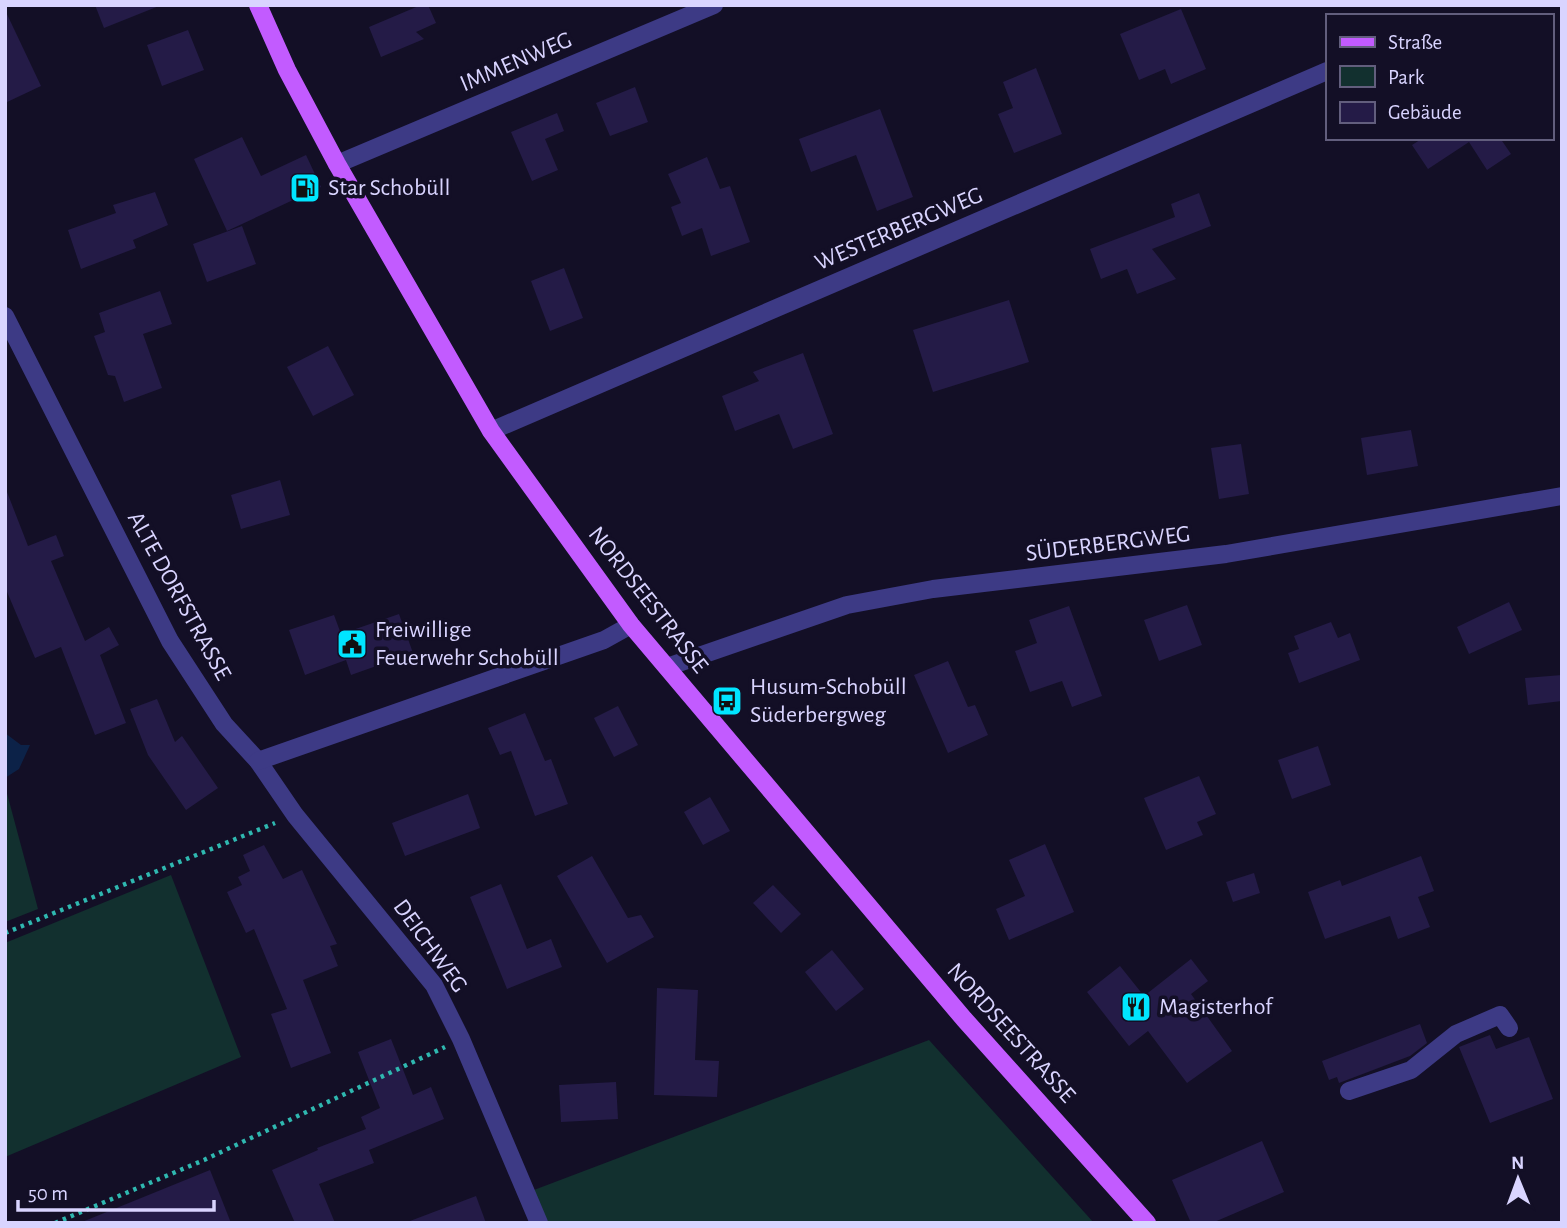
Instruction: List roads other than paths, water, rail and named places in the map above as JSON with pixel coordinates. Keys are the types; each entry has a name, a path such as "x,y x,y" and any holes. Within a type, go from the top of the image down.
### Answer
{"main road":[{"name":"NORDSEESTRASSE","path":"258,5 287,71 337,164 491,431 631,625 944,996 1147,1223"}],"street":[{"name":"IMMENWEG","path":"337,164 714,5"},
{"name":"WESTERBERGWEG","path":"491,431 1326,71"},
{"name":"ALTE DORFSTRASSE","path":"5,316 170,641 224,723 258,761"},
{"name":"SÜDERBERGWEG","path":"667,667 847,605 933,589 1226,554 1562,496"},
{"path":"258,761 604,640 631,625"},
{"name":"DEICHWEG","path":"258,761 295,815 434,985 461,1040 539,1223"},
{"path":"1349,1091 1411,1070 1456,1034 1500,1015 1509,1028"}],"water":[{"path":"5,733 21,745 30,745 19,769 5,778"}],"place":[{"name":"Star Schobüll","path":"305,188"},
{"name":"Freiwillige Feuerwehr Schobüll","path":"352,644"},
{"name":"Husum-Schobüll Süderbergweg","path":"727,701"},
{"name":"Magisterhof","path":"1136,1007"}]}
